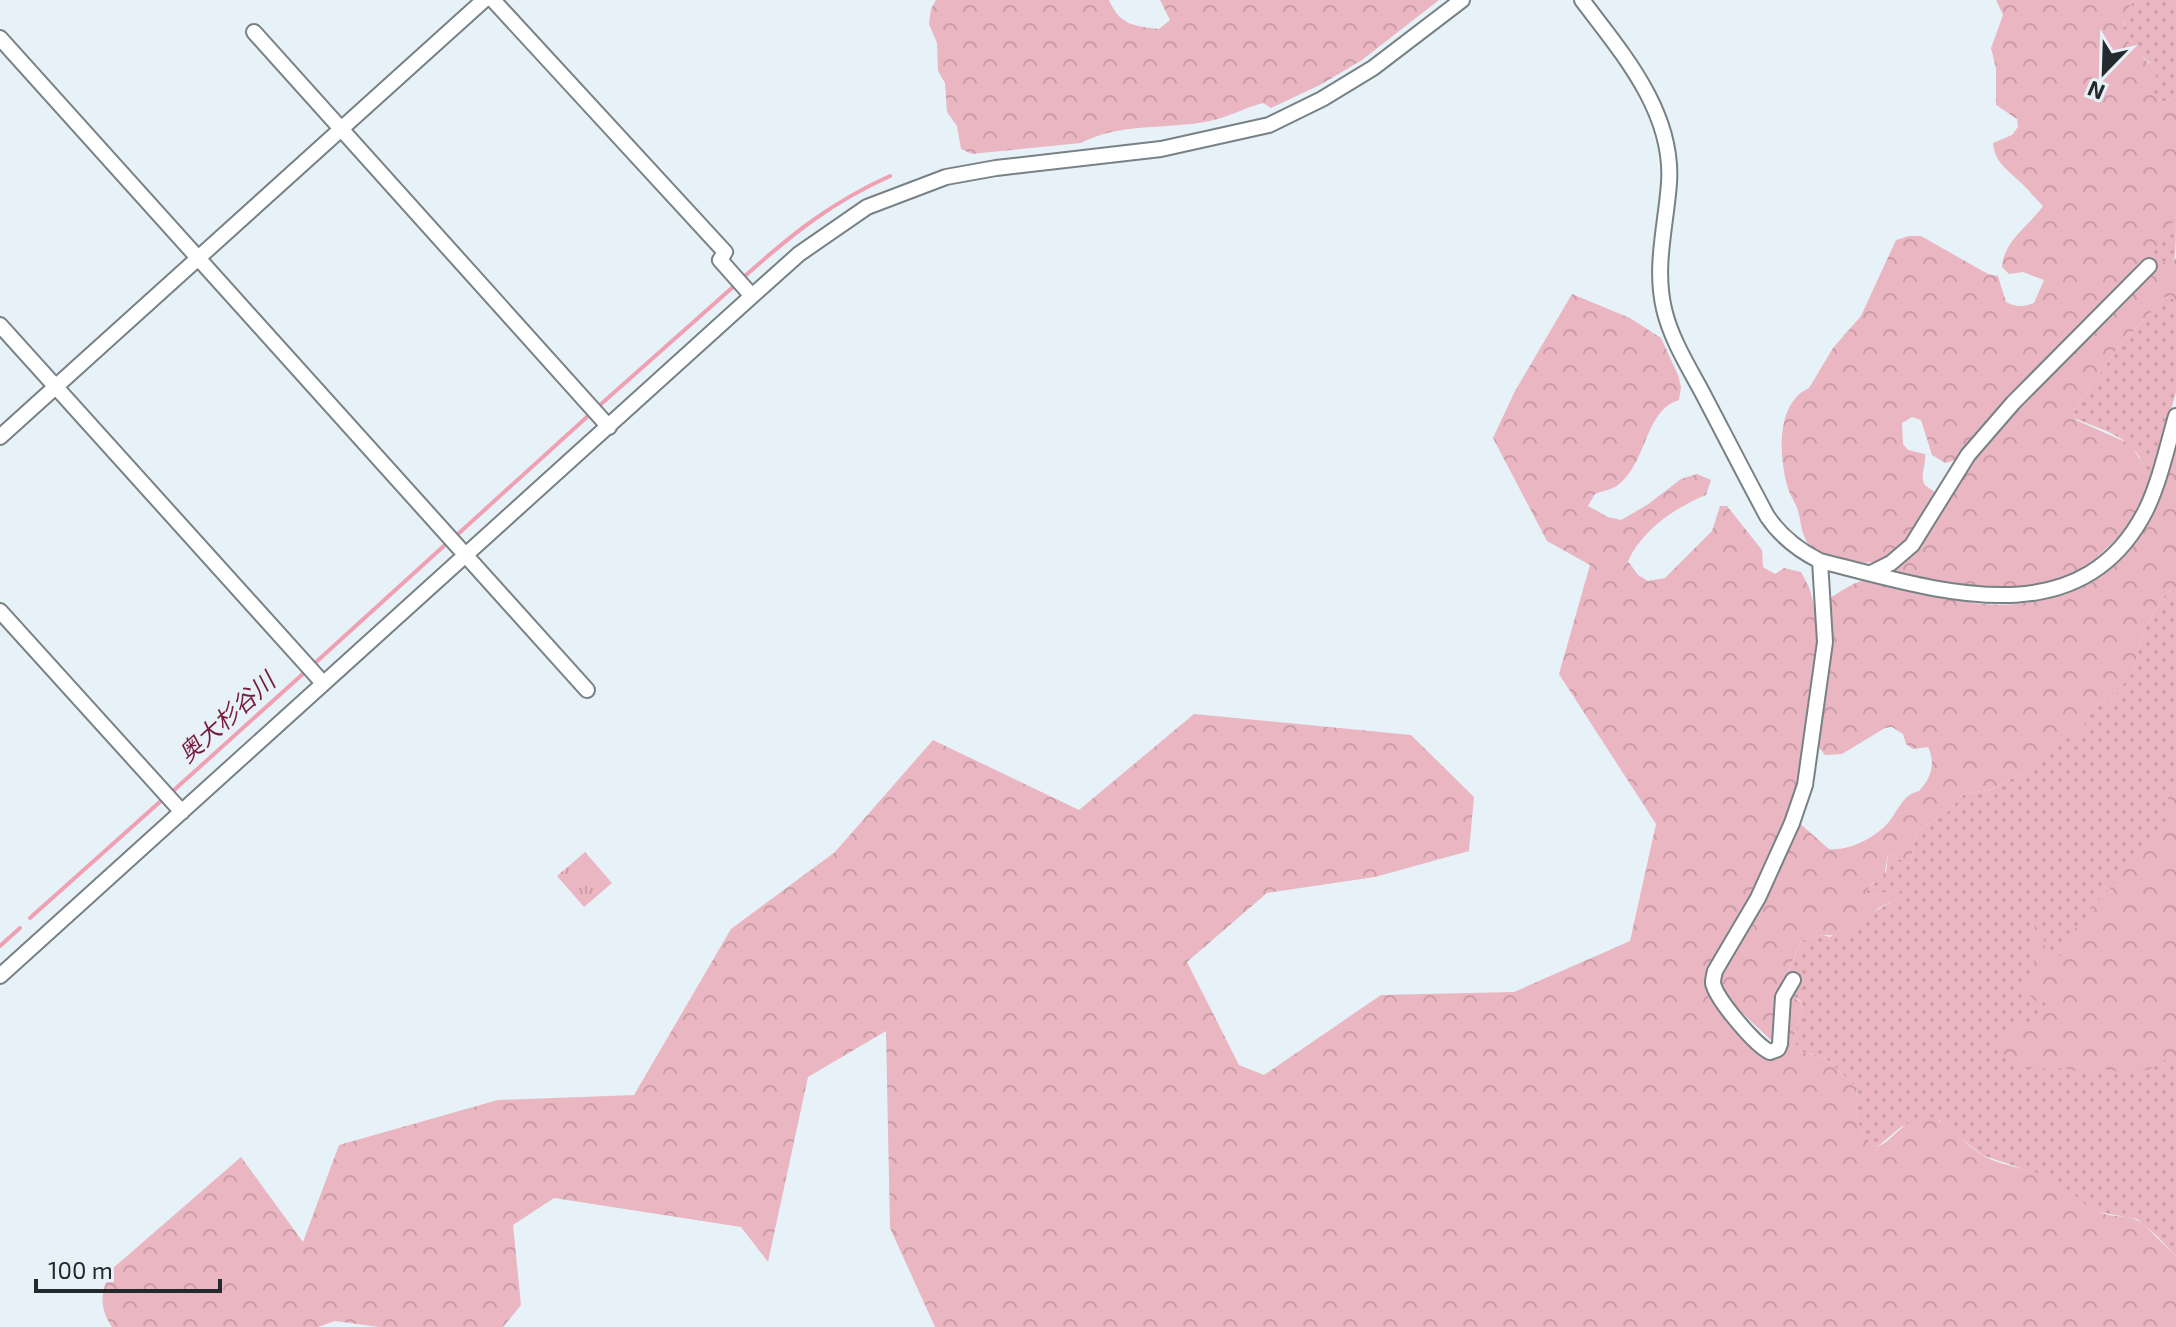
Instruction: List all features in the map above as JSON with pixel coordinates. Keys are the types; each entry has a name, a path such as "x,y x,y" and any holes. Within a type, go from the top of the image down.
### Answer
{"street":[{"path":"0,437 484,0"},
{"path":"493,0 725,252 720,260 752,296"},
{"path":"0,976 799,254 867,207 946,177 996,168 1161,149 1269,125 1322,99 1373,68 1462,0"},
{"path":"1582,0 1647,92 1662,125 1669,181 1661,240 1660,281 1672,334 1767,516 1777,532 1789,542 1820,561 1971,595 2032,595 2058,588 2095,569 2131,533 2155,488 2176,416"},
{"path":"254,32 609,427"},
{"path":"0,38 587,690"},
{"path":"1871,573 1891,563 1912,545 1968,455 2149,266"},
{"path":"0,325 323,683"},
{"path":"1793,980 1783,997 1780,1044 1778,1049 1770,1052 1758,1046 1713,984 1715,971 1770,873 1805,785 1825,642 1820,561"},
{"path":"0,611 182,812"}],"green space":[{"path":"936,0 1109,0 1123,20 1159,29 1170,20 1160,0 1439,0 1362,60 1320,85 1271,108 1263,103 1194,124 1128,129 1096,136 1081,143 972,154 961,149 957,126 947,112 945,83 938,71 937,43 929,24"},
{"path":"1996,0 2134,0 2123,23 2127,40 2156,71 2154,96 2166,101 2176,96 2176,215 2146,261 2007,401 1956,460 1945,463 1932,455 1921,420 1912,417 1902,423 1903,444 1908,450 1925,454 1924,483 1938,494 1908,540 1891,555 1875,562 1828,556 1816,551 1807,541 1789,491 1782,448 1785,419 1798,395 1809,388 1833,348 1861,316 1896,240 1921,236 1988,274 1998,276 2006,302 2013,305 2034,303 2044,280 2023,272 2009,274 2002,267 2012,241 2043,206 2002,165 1994,150 1993,143 2012,135 2018,127 2017,119 1996,105 1996,68 1991,48 2003,15"},
{"path":"2134,0 2176,0 2176,96 2170,100 2159,100 2153,96 2151,93 2156,81 2149,62 2130,47 2123,31 2124,16"},
{"path":"2176,215 2174,261 2154,269 2146,261"},
{"path":"2176,257 2176,300 2165,297 2118,347 2073,412 2076,420 2130,444 2150,474 2150,484 2143,501 2127,529 2090,564 2074,574 2027,588 1974,589 1888,571 1919,547 1973,458 2018,406 2154,269 2161,263 2174,261"},
{"path":"1572,294 1630,318 1661,338 1681,387 1679,400 1659,415 1628,475 1616,487 1595,494 1588,506 1621,520 1681,479 1697,474 1711,480 1706,495 1672,513 1642,539 1628,561 1638,575 1648,581 1665,578 1712,531 1720,506 1727,506 1762,550 1763,567 1775,574 1784,568 1801,572 1817,615 1817,649 1799,790 1781,840 1710,978 1772,1057 1788,996 1800,1001 1803,1009 1794,1036 1796,1045 1802,1052 1824,1057 1857,1088 1858,1121 1865,1135 1877,1147 1906,1124 1920,1118 1934,1118 1982,1155 2057,1181 2095,1210 2142,1223 2176,1256 2176,1327 935,1327 890,1228 886,1031 808,1077 768,1262 741,1227 554,1198 513,1225 521,1305 503,1327 379,1327 335,1321 318,1327 112,1327 103,1298 112,1269 241,1157 303,1242 339,1145 498,1100 634,1095 731,929 835,852 933,740 1079,810 1194,714 1411,735 1474,797 1469,851 1375,877 1267,893 1187,962 1239,1065 1264,1075 1381,995 1514,992 1630,941 1656,824 1559,674 1590,565 1547,541 1493,438 1515,391"},
{"path":"2165,297 2176,300 2176,392 2150,484 2140,457 2132,448 2114,435 2076,419 2073,412 2118,347"},
{"path":"2176,442 2176,587 2166,593 2143,631 2133,671 2127,680 2111,700 2099,704 2089,713 2075,746 2066,736 2023,773 1992,789 1963,795 1948,811 1916,832 1910,864 1888,854 1883,882 1874,882 1865,892 1875,895 1902,888 1896,899 1877,909 1857,930 1846,936 1823,935 1801,941 1779,993 1779,1039 1772,1041 1725,997 1716,976 1797,821 1829,849 1845,848 1861,842 1882,829 1905,799 1919,791 1927,781 1932,765 1928,747 1913,749 1906,744 1903,734 1892,727 1885,728 1842,754 1825,755 1817,745 1828,599 1866,580 1996,605 2023,603 2076,588 2121,557 2140,536 2158,504"},
{"path":"2176,587 2176,1256 2137,1219 2098,1212 2087,1207 2055,1180 1982,1155 1939,1120 1929,1117 1901,1127 1877,1147 1865,1135 1858,1121 1857,1088 1824,1057 1802,1052 1796,1045 1794,1036 1803,1009 1800,1000 1779,994 1801,941 1823,935 1830,937 1896,899 1886,892 1875,895 1864,892 1886,872 1888,854 1910,864 1916,832 1948,811 1963,795 1992,789 2023,773 2066,735 2075,745 2089,713 2099,704 2111,700 2133,671 2143,631 2166,593"},
{"path":"2176,775 2176,1061 2169,1058 2148,1070 2134,1069 2126,1076 2107,1069 2080,1072 2031,1068 2014,1063 2000,1049 2005,1032 2020,1023 2031,1025 2037,1021 2046,1002 2043,999 2036,1001 2020,986 2033,975 2035,925 2044,936 2044,945 2060,956 2070,930 2079,927 2093,906 2117,881 2118,866 2134,862 2140,853 2154,844 2167,816 2169,788"},
{"path":"585,852 612,883 584,907 557,876"}],"waterway":[{"name":"奥大杉谷川","path":"745,276 813,220 890,176"},
{"name":"奥大杉谷川","path":"600,405 733,287"},
{"name":"奥大杉谷川","path":"458,534 588,416"},
{"name":"奥大杉谷川","path":"315,663 446,544"},
{"name":"奥大杉谷川","path":"173,791 305,672"},
{"name":"奥大杉谷川","path":"30,918 162,800"},
{"name":"奥大杉谷川","path":"0,946 20,928"}]}
